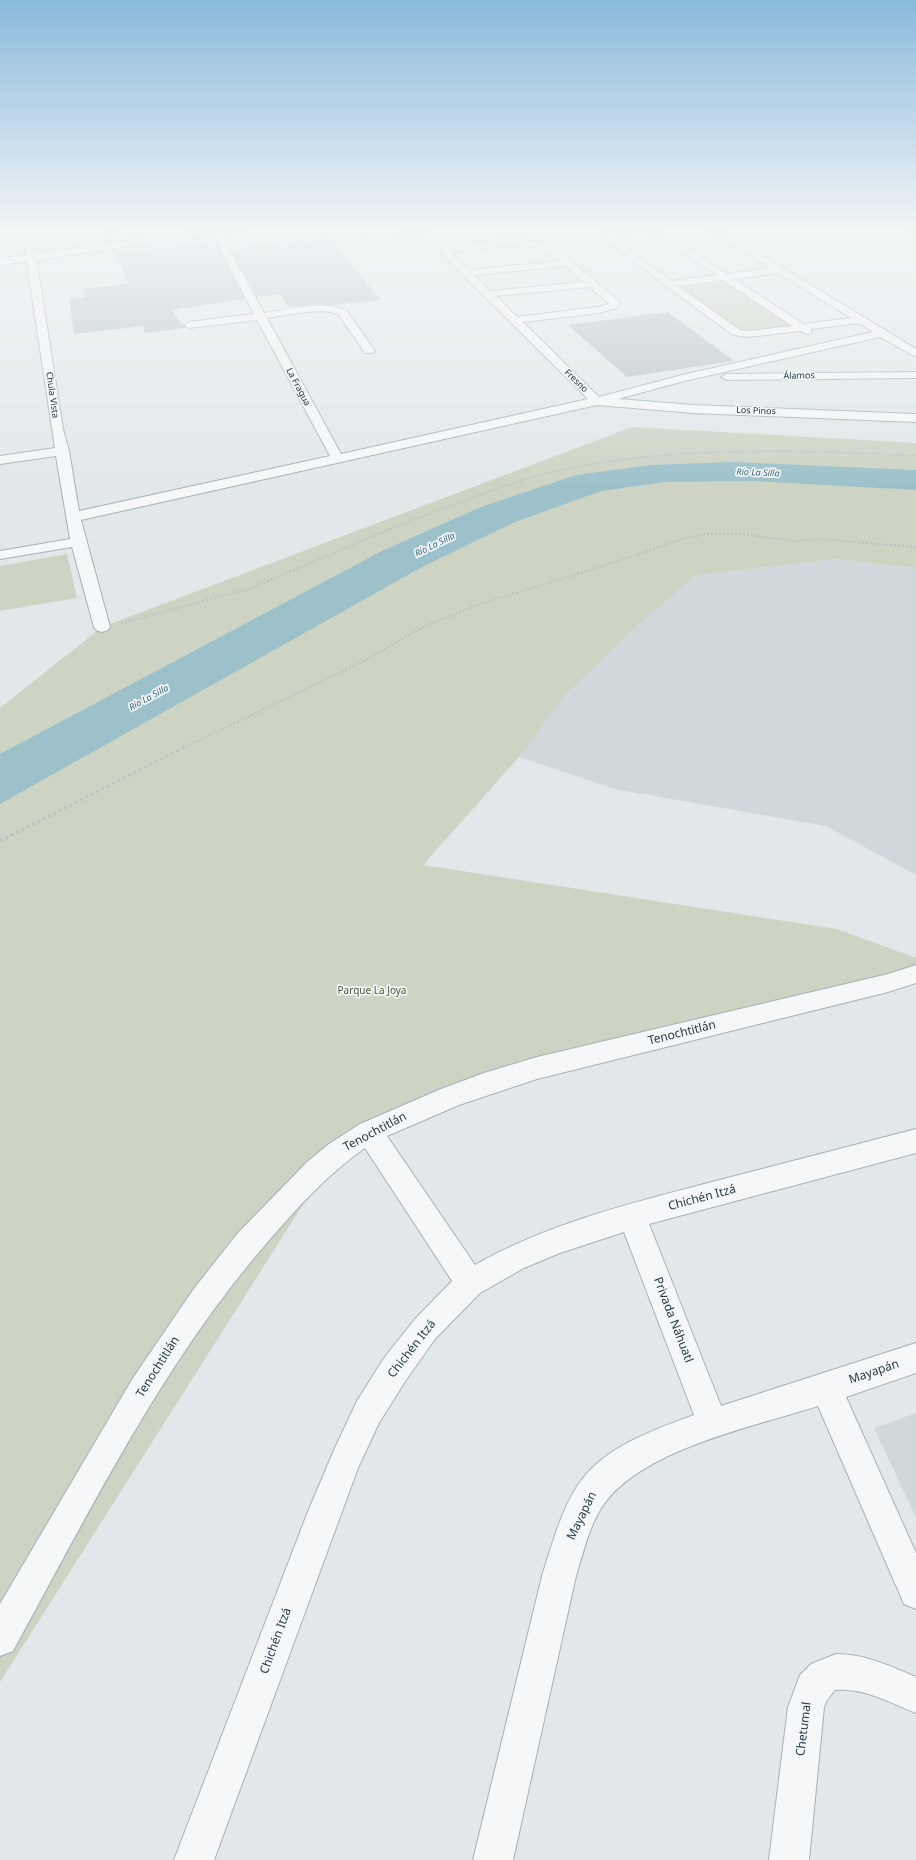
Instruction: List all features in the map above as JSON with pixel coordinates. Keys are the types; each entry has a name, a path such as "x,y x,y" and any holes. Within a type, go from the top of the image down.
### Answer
{"street":[{"name":"Chula Vista","path":"40,314 57,429 63,451 73,517"},
{"path":"189,325 278,314"},
{"path":"343,314 369,351"},
{"name":"Fresno","path":"508,314 597,401"},
{"path":"514,320 567,314"},
{"path":"710,314 740,334 862,320"},
{"path":"780,314 828,345"},
{"path":"852,314 916,354"},
{"name":"La Fragua","path":"260,316 336,458"},
{"path":"102,627 78,542 73,517 597,401 682,378 882,333"},
{"name":"Álamos","path":"682,378 916,375"},
{"name":"Los Pinos","path":"597,401 693,409 916,418"},
{"path":"0,460 63,451"},
{"path":"0,554 78,542"},
{"name":"Tenochtitlán","path":"0,1638 140,1394 203,1298 258,1231 300,1186 335,1154 369,1132 455,1094 492,1080 544,1066 888,983 916,974"},
{"path":"369,1132 470,1283"},
{"name":"Chichén Itzá","path":"194,1860 324,1514 345,1461 368,1412 395,1369 425,1329 470,1283 514,1258 559,1240 632,1216 916,1141"},
{"name":"Privada Náhuatl","path":"632,1216 713,1424"},
{"name":"Mayapán","path":"493,1860 559,1576 569,1543 584,1508 595,1489 613,1470 646,1451 713,1424 916,1358"},
{"path":"826,1388 916,1592"},
{"name":"Chetumal","path":"789,1860 806,1707 809,1694 815,1684 822,1676 833,1671 855,1672 916,1695"}],"path":[{"path":"102,627 159,614 252,588 394,528 509,484 564,469 655,456 718,453 839,452 916,456"},
{"path":"0,841 208,736 364,661 416,631 441,619 487,602 625,559 685,538 714,534 741,534 794,541 821,539 916,547"}],"shaded area":[{"path":"836,559 916,568 916,875 826,826 614,789 519,757 566,694 645,619 696,575"},
{"path":"916,1413 916,1518 874,1428"}],"green space":[{"path":"717,314 775,314 796,327 743,334"},
{"name":"Parque La Joya","path":"632,427 916,443 916,568 836,559 696,575 645,619 566,694 519,757 423,865 837,929 916,958 916,973 537,1068 335,1154 0,1682 0,708 102,627"},
{"path":"67,554 77,598 0,611 0,566"}],"water":[{"name":"Río La Silla","path":"733,462 916,470 916,490 753,481 664,482 602,491 590,495 515,522 422,567 0,804 0,754 382,551 481,507 576,475 651,465"}],"building":[{"path":"71,314 174,314 186,328 145,333 143,326 74,334"},
{"path":"654,314 670,314 734,361 627,377 568,325"}]}
